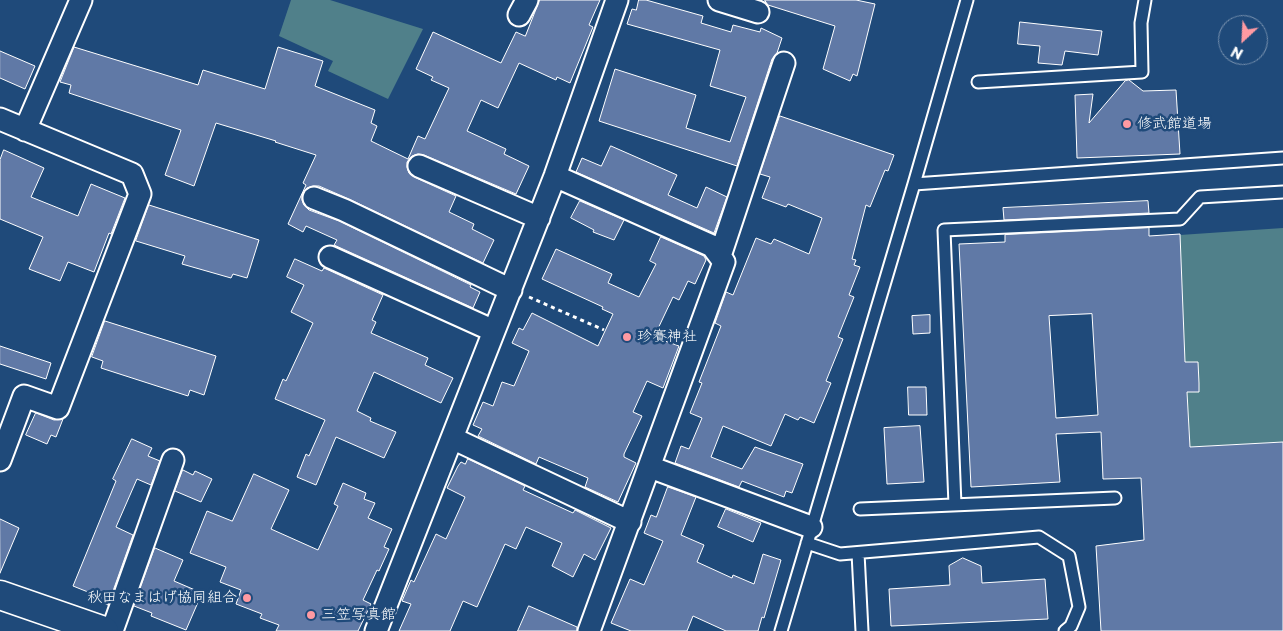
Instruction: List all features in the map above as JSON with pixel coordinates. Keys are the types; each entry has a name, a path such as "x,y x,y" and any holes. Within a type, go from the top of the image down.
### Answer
{"street":[{"path":"26,130 81,0"},
{"path":"376,631 556,176 617,0"},
{"path":"719,0 758,12"},
{"path":"720,256 784,63"},
{"path":"0,119 132,174 140,194 58,408 24,396 0,460"},
{"path":"419,166 539,218"},
{"path":"556,176 712,246 724,262 589,631"},
{"path":"314,198 344,210 511,290"},
{"path":"330,257 494,331"},
{"path":"452,438 630,522"},
{"path":"112,631 173,460"},
{"path":"650,467 809,535"},
{"path":"0,594 104,631"}],"lane":[{"path":"781,631 967,0"},
{"path":"978,82 1142,72 1141,23 1145,0"},
{"path":"914,184 1283,158"},
{"path":"955,505 944,230 1180,219 1200,197 1283,192"},
{"path":"860,509 1115,498"},
{"path":"809,535 840,554 1039,537 1069,556 1079,607 1071,626 1065,631"},
{"path":"858,552 862,631"}],"path":[{"path":"511,290 604,330"}],"green space":[{"path":"291,0 330,0 423,29 388,99 328,71 333,61 279,36"},
{"path":"1283,228 1283,442 1190,447 1187,392 1199,392 1197,362 1185,362 1180,235"}],"building":[{"path":"540,0 600,0 589,25 593,27 570,83 557,77 556,80 519,63 498,108 481,100 467,131 506,149 504,154 529,166 516,194 424,155 412,156 407,162 409,173 414,177 456,196 449,212 474,224 472,229 494,240 483,263 319,186 307,188 302,194 304,205 309,210 339,221 471,285 470,287 480,292 473,308 334,245 337,240 306,226 303,232 288,224 306,185 303,183 316,155 216,123 194,186 165,175 181,130 69,93 71,85 60,82 74,47 198,85 203,70 265,89 278,47 323,61 315,86 375,110 371,123 377,126 371,141 408,159 418,136 425,139 449,88 431,80 433,77 416,69 433,32 501,63 516,32 525,36"},
{"path":"639,0 646,0 703,16 701,23 731,32 733,25 760,32 761,28 782,38 777,53 772,59 737,166 599,121 615,69 696,95 686,128 730,142 746,97 710,86 720,50 627,24 632,9 636,10"},
{"path":"765,0 856,0 875,4 857,76 853,74 850,81 823,69 835,26 768,5"},
{"path":"1020,22 1102,31 1098,55 1065,51 1062,65 1038,63 1040,46 1018,44"},
{"path":"0,51 35,66 25,89 0,78"},
{"name":"修武館道場","path":"1129,80 1143,91 1176,90 1180,154 1077,158 1075,95 1093,94 1089,123 1125,81"},
{"path":"780,116 894,155 888,171 885,170 870,207 866,205 852,259 856,260 854,265 860,267 849,295 854,297 838,337 843,339 826,381 831,383 814,423 800,417 798,420 785,414 771,446 723,426 711,457 742,469 755,447 803,464 792,493 786,491 784,497 742,481 739,487 675,463 681,446 689,449 702,418 690,413 702,383 699,382 721,326 715,323 726,292 733,295 756,238 771,244 774,239 809,254 822,218 788,204 786,207 762,198 770,177 760,174"},
{"path":"611,146 677,175 668,195 697,208 706,187 727,197 714,233 576,172 582,158 601,166"},
{"path":"4,150 44,168 31,197 78,216 91,184 125,198 94,272 68,262 60,281 29,269 43,237 0,219 0,160"},
{"path":"580,201 624,220 614,240 593,232 594,230 571,218"},
{"path":"1148,201 1149,213 1004,220 1003,208"},
{"path":"149,205 259,240 247,278 233,274 231,278 182,264 185,256 136,241"},
{"path":"1149,228 1149,236 1180,234 1185,362 1198,362 1199,383 1199,392 1187,392 1190,447 1283,442 1283,631 1101,631 1096,546 1144,540 1141,478 1103,479 1101,432 1056,434 1060,482 971,487 959,244 1005,242 1005,235","holes":["1092,314 1098,415 1056,418 1049,316"]},
{"path":"661,237 704,256 706,260 695,284 688,281 679,300 673,297 654,337 679,346 663,388 647,381 633,412 642,416 624,457 636,463 618,502 585,487 588,478 539,457 536,464 478,436 482,429 473,425 483,402 493,406 502,382 514,386 529,351 512,343 519,328 523,330 532,313 598,346 613,314 602,309 603,307 542,279 556,249 612,274 608,283 639,297 656,264 650,261"},
{"path":"295,259 322,271 324,268 383,295 372,320 376,322 371,333 428,358 425,365 453,378 441,403 374,372 357,411 371,418 370,421 396,432 384,458 336,437 316,485 297,477 306,454 309,456 325,420 275,399 283,379 286,381 313,323 291,312 304,285 287,277"},
{"path":"930,315 930,333 913,334 912,316"},
{"path":"105,321 216,356 204,395 190,390 188,396 101,368 103,361 92,357"},
{"path":"0,346 51,363 46,379 0,364"},
{"path":"908,387 926,387 927,415 909,415"},
{"path":"36,413 54,420 63,419 56,437 51,435 47,444 26,435"},
{"path":"920,426 924,482 887,484 884,428"},
{"path":"132,439 152,448 148,456 160,461 151,485 137,479 116,527 133,535 108,605 92,598 93,594 73,586 116,481 113,479"},
{"path":"468,459 525,486 523,490 573,513 575,510 611,528 595,560 584,554 573,577 552,566 562,543 526,527 516,549 505,544 477,607 463,601 450,631 399,631 411,604 402,601 411,580 414,582 436,534 446,539 465,497 447,488 458,466 461,462 465,464"},
{"path":"183,470 193,475 195,471 212,479 201,502 175,491"},
{"path":"254,474 289,490 271,529 318,550 338,506 334,504 343,483 366,493 364,499 375,503 368,518 392,529 384,547 389,549 363,600 371,604 358,631 276,631 279,625 260,618 262,614 236,604 241,590 220,582 226,567 190,553 207,511 232,521"},
{"path":"668,487 696,497 681,535 704,545 697,562 732,578 733,575 754,584 763,554 781,560 764,618 762,617 758,631 726,631 693,616 687,631 631,631 611,623 630,579 644,585 663,541 644,533 651,515 656,517"},
{"path":"726,509 761,523 753,542 718,527"},
{"path":"0,519 19,528 0,573"},
{"path":"155,548 183,560 174,581 202,593 186,630 151,616 152,613 134,606"},
{"path":"963,558 981,566 982,583 1045,579 1048,619 891,626 889,589 950,585 949,566"},
{"path":"529,606 577,627 577,631 518,631"}],"place":[{"name":"修武館道場","path":"1127,124"},
{"name":"珍賽神社","path":"627,337"},
{"name":"秋田なまはげ協同組合","path":"247,598"},
{"name":"三笠写真館","path":"311,615"}]}
